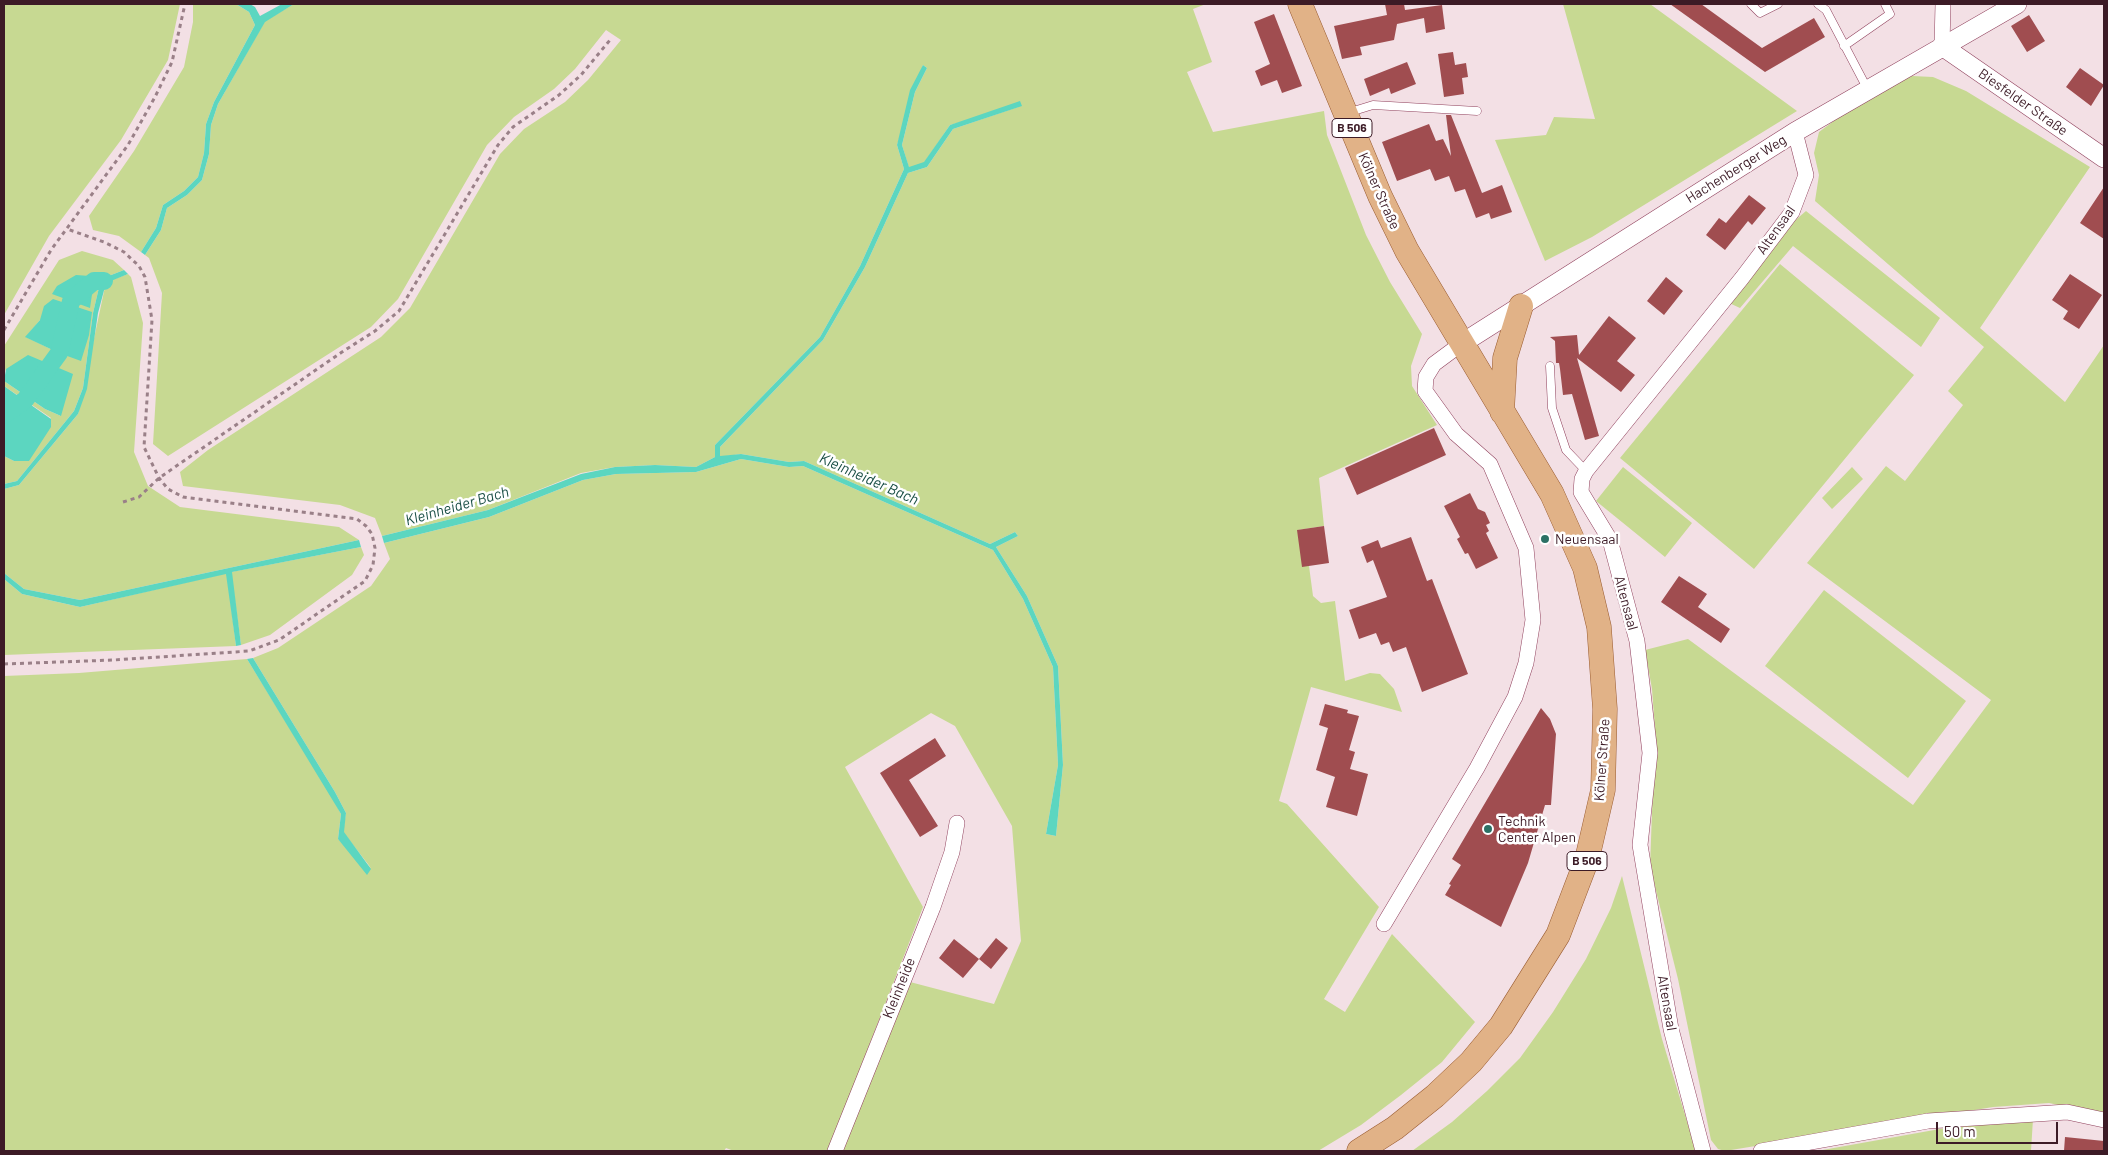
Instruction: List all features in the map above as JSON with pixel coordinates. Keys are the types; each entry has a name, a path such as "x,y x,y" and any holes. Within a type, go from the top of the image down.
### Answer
{"main road":[{"name":"Kölner Straße","path":"1300,4 1380,196 1407,251 1552,494 1585,568 1599,627 1605,709 1603,790 1587,860 1558,935 1501,1026 1471,1062 1435,1096 1395,1128 1359,1151"},
{"path":"1502,412 1505,358 1521,306"}],"street":[{"path":"1942,46 1943,4"},
{"name":"Hachenberger Weg","path":"1461,344 1795,132 2017,4"},
{"name":"Biesfelder Straße","path":"1942,46 2104,158"},
{"name":"Altensaal","path":"1703,1151 1671,1029 1640,845 1650,753 1636,641 1610,540 1582,492 1582,479 1586,471 1742,278 1792,212 1806,175 1795,132"},
{"path":"1384,924 1477,768 1515,697 1526,663 1533,620 1526,548 1490,464 1456,434 1425,391 1426,377 1434,364 1461,344"},
{"name":"Kleinheide","path":"835,1151 933,907 952,852 957,823"},
{"path":"1761,1151 1928,1121 2068,1112 2104,1120"}],"lane":[{"path":"1751,4 1760,13 1778,4"},
{"path":"1818,4 1826,10 1868,90"},
{"path":"1844,46 1890,14 1885,4"},
{"path":"1346,114 1373,105 1477,111"},
{"path":"1550,366 1552,408 1566,450 1586,471"}],"path":[{"path":"4,330 51,250 128,145 155,97 172,62 185,4"},
{"path":"123,502 139,497 159,478 375,331 399,311 498,145 513,127 559,95 581,75 610,40"},
{"path":"4,664 123,660 249,651 279,640 365,581 373,565 375,548 372,534 357,519 183,497 168,488 159,478 144,447 152,320 144,277 139,266 124,252 104,242 68,229"}],"shaded area":[{"path":"4,4 180,4 168,60 121,140 49,236 4,315"},
{"path":"193,4 236,4 249,12 255,25 214,102 206,124 204,153 198,177 184,191 163,205 156,228 141,252 119,236 93,230 89,216 134,151 184,67 193,22"},
{"path":"236,4 250,4 255,7 260,16 282,4 294,4 265,22 218,104 211,125 209,154 202,180 187,195 167,208 161,230 145,255 141,252 156,228 163,205 184,191 198,177 204,153 206,124 214,102 255,25 249,12"},
{"path":"294,4 1206,4 1193,9 1212,62 1187,72 1213,132 1324,111 1327,135 1366,235 1390,282 1422,334 1411,366 1412,386 1437,425 1319,478 1324,526 1298,530 1309,566 1313,596 1321,603 1335,601 1345,681 1370,673 1380,674 1394,689 1402,712 1311,687 1279,801 1287,804 1379,907 1324,999 1345,1012 1392,934 1475,1022 1442,1062 1361,1125 1318,1151 843,1151 910,982 994,1004 1021,941 1012,826 955,726 931,713 845,767 923,907 828,1151 734,1151 726,1148 724,1151 4,1151 4,676 79,673 247,659 341,814 338,839 371,868 343,832 346,813 253,658 278,648 371,586 390,559 384,543 489,517 583,480 616,474 696,472 741,459 789,467 803,466 993,550 1023,599 1053,667 1058,765 1046,834 1056,836 1063,765 1058,666 1027,596 996,547 1018,536 1015,532 990,544 804,461 789,462 741,454 720,457 720,447 823,340 865,267 908,173 927,167 953,129 1021,106 950,125 924,163 909,168 902,145 915,92 927,68 923,65 897,145 904,169 860,266 820,337 715,445 715,457 696,467 655,465 615,467 581,473 488,510 382,536 375,518 340,505 183,486 180,472 208,450 381,337 410,308 500,154 524,129 565,102 588,80 621,40 606,30 575,69 554,89 514,117 487,145 398,299 371,327 168,456 153,444 162,293 149,258 145,255 161,230 167,208 187,195 202,180 209,154 211,125 218,104 265,21"},
{"path":"1563,4 1650,4 1797,111 1592,237 1545,261 1495,140 1546,135 1554,117 1595,119"},
{"path":"923,65 927,68 915,92 902,145 909,167 924,162 950,125 1020,101 1022,106 953,129 927,167 908,173 865,267 823,340 720,447 720,456 741,454 789,462 804,461 990,544 1015,532 1018,536 996,547 1027,596 1058,666 1063,765 1056,836 1046,834 1058,765 1053,667 1023,599 993,550 803,466 789,467 741,459 696,472 616,474 583,480 489,517 384,543 382,536 488,510 581,474 615,467 655,465 696,467 715,457 715,445 820,337 860,266 904,169 897,145 910,90"},
{"path":"1912,76 1933,77 1966,91 2090,167 1980,328 2065,402 2104,345 2104,1111 2100,1114 2049,1103 1993,1107 1725,1151 1718,1149 1711,1140 1678,979 1650,867 1655,729 1652,689 1645,650 1688,639 1913,805 1991,700 1807,563 1886,466 1905,481 1963,405 1948,391 1984,347 1815,201 1819,175 1814,153 1819,132 1847,111 1898,81"},
{"path":"1806,211 1940,318 1921,347 1793,246 1740,308 1727,302 1792,223"},
{"path":"82,251 113,260 124,270 101,279 93,313 83,388 74,411 17,481 4,484 4,456 14,461 51,418 4,386 4,381 45,409 61,416 6,369 4,374 4,346 59,260","holes":["40,320 59,353 26,337"]},
{"path":"1780,264 1914,375 1754,569 1620,458"},
{"path":"124,270 128,274 106,283 98,313 87,389 78,414 19,485 4,489 4,484 17,481 74,411 83,388 93,313 101,279"},
{"path":"128,274 131,277 143,323 134,452 148,486 180,507 339,527 359,540 80,600 24,589 4,573 4,489 19,485 78,414 106,282"},
{"path":"76,275 90,276 94,281 90,308 52,294 57,286"},
{"path":"53,299 92,312 89,335 81,361 25,337 40,320 44,306"},
{"path":"28,355 73,374 61,416 45,409 4,381 6,369"},
{"path":"4,386 51,419 51,427 29,461 14,461 4,456"},
{"path":"1623,467 1692,523 1665,557 1596,501"},
{"path":"1852,467 1863,479 1832,509 1822,498"},
{"path":"359,540 361,547 232,572 241,645 236,646 226,574 80,607 22,594 4,579 4,573 24,589 80,600"},
{"path":"361,547 364,555 352,575 270,635 241,645 231,572"},
{"path":"227,573 236,646 4,655 4,579 22,594 80,607"},
{"path":"1824,590 1966,701 1908,778 1765,666"},
{"path":"253,658 335,792 346,813 344,832 371,869 367,875 338,839 341,814 247,659"},
{"path":"1622,876 1662,1039 1696,1151 1412,1151 1452,1122 1520,1058 1553,1012 1586,959 1611,908"},
{"path":"2033,1119 2031,1151 1817,1151 1951,1127"}],"building":[{"path":"1385,4 1404,4 1405,10 1442,5 1445,29 1426,33 1424,18 1397,24 1394,40 1360,47 1362,55 1342,59 1334,26 1387,15"},
{"path":"1670,4 1701,4 1762,48 1814,18 1825,37 1765,72"},
{"path":"1274,14 1302,86 1282,93 1277,80 1261,86 1255,71 1270,64 1254,22"},
{"path":"2029,15 2045,41 2027,52 2011,26"},
{"path":"1453,52 1455,65 1466,63 1468,77 1462,78 1464,94 1444,97 1438,54"},
{"path":"1407,62 1416,84 1391,94 1389,88 1370,96 1364,79"},
{"path":"2080,68 2104,85 2091,106 2066,87"},
{"path":"1446,115 1451,115 1482,193 1502,185 1512,212 1491,219 1489,213 1476,218 1465,189 1455,192 1449,176 1435,181 1430,169 1397,181 1382,142 1429,124 1436,141 1443,139 1451,156"},
{"path":"2104,187 2104,239 2080,223"},
{"path":"1749,195 1766,208 1752,225 1748,221 1725,250 1706,235 1719,218 1726,223"},
{"path":"2070,274 2102,295 2079,329 2063,319 2068,311 2052,300"},
{"path":"1666,277 1683,291 1664,315 1647,301"},
{"path":"1609,316 1636,338 1617,361 1635,375 1621,392 1577,358 1599,436 1585,440 1572,394 1563,395 1559,363 1556,363 1555,341 1550,337 1577,335 1579,355"},
{"path":"1434,428 1446,455 1357,495 1345,468"},
{"path":"1470,493 1478,509 1485,512 1490,523 1486,525 1489,531 1486,533 1498,558 1476,569 1468,553 1465,554 1457,539 1460,537 1444,506"},
{"path":"1324,526 1329,563 1302,567 1297,530"},
{"path":"1411,537 1427,581 1432,579 1468,674 1422,692 1406,647 1393,652 1389,642 1381,645 1376,633 1359,639 1349,610 1387,597 1373,560 1367,563 1361,547 1378,540 1381,548"},
{"path":"1679,576 1707,594 1698,607 1730,629 1721,643 1661,602"},
{"path":"1325,704 1348,710 1347,713 1359,716 1349,750 1355,752 1350,769 1368,774 1357,816 1326,807 1335,777 1316,770 1328,728 1319,725"},
{"path":"1541,708 1550,719 1556,734 1551,805 1545,805 1528,863 1501,927 1445,895 1451,885 1449,884 1461,865 1452,859"},
{"path":"935,738 946,756 909,780 938,826 920,837 880,773"},
{"path":"996,938 1008,948 991,969 979,959"},
{"path":"954,939 979,959 963,978 939,958"},
{"path":"2065,1137 2104,1141 2104,1151 2064,1151"}],"waterway":[{"path":"4,415 25,400 59,353 71,301 94,281 104,281"}],"place":[{"name":"Neuensaal","path":"1545,539"},
{"name":"Technik Center Alpen","path":"1488,829"}],"water label":[{"name":"Kleinheider Bach","path":"869,479"},
{"name":"Kleinheider Bach","path":"457,506"}]}
